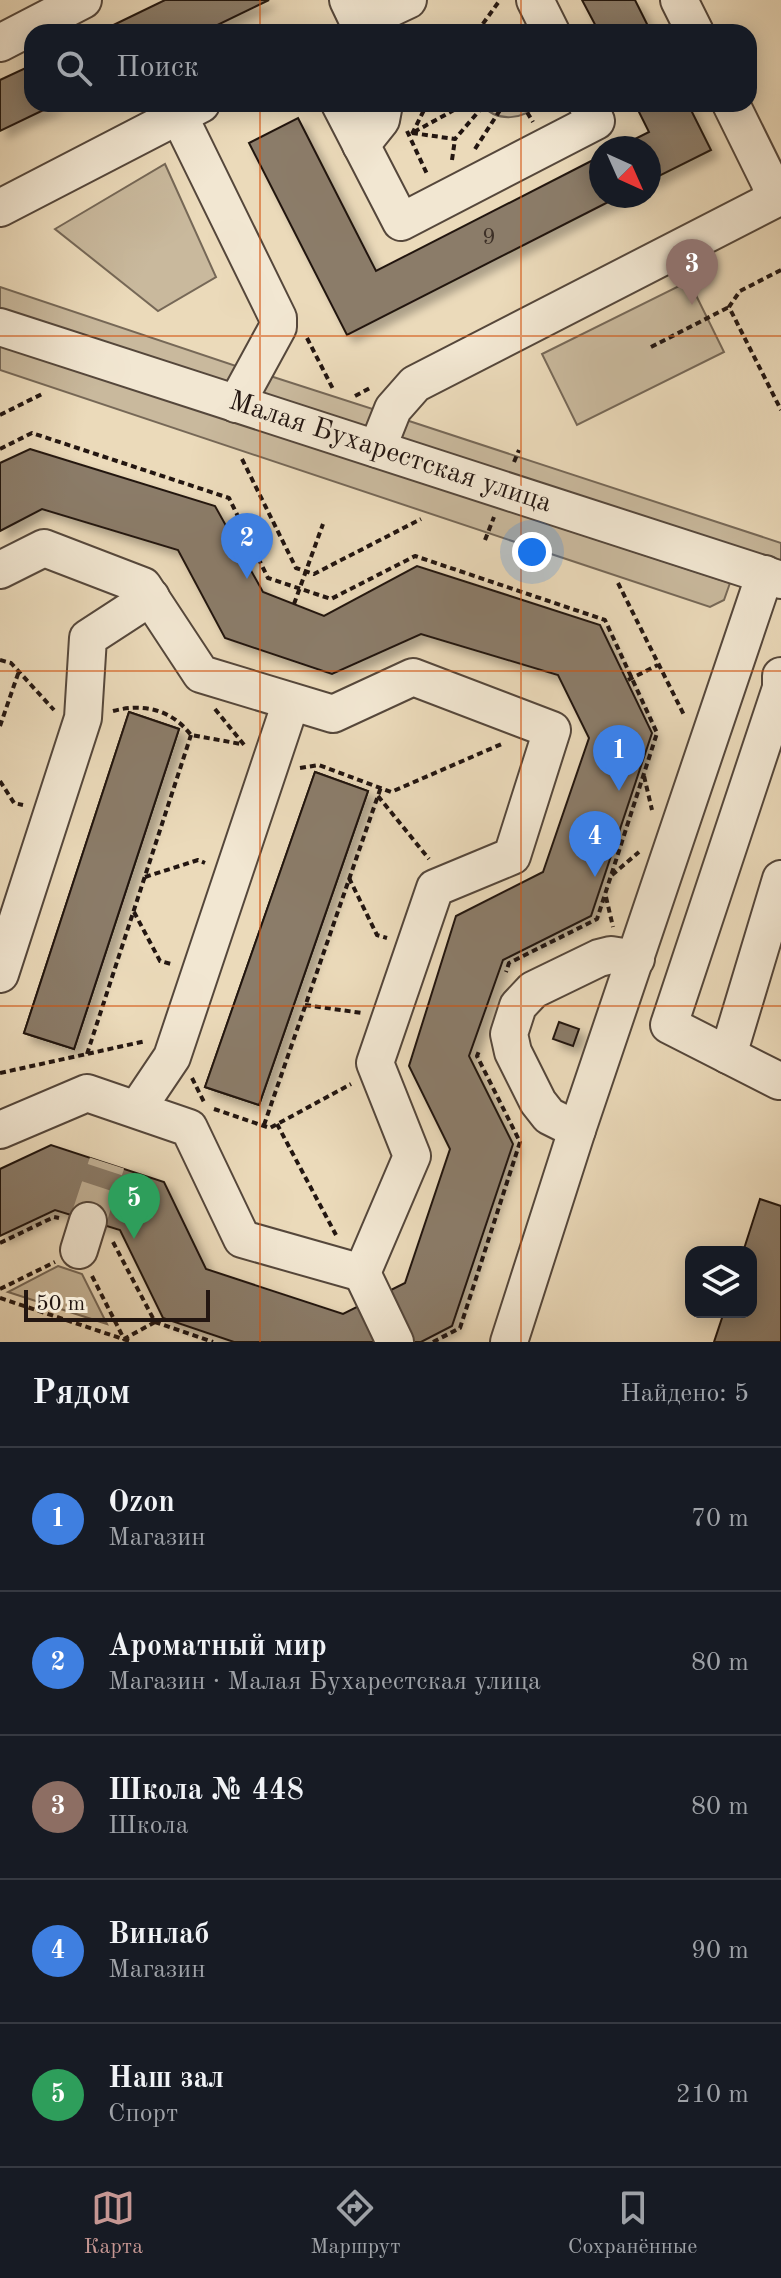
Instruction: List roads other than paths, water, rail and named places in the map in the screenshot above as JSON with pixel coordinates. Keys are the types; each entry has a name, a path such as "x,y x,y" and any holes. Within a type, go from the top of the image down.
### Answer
{"street":[{"path":"37,24 83,0"},
{"path":"535,0 547,24"},
{"path":"679,0 691,24"},
{"path":"349,18 401,13"},
{"path":"0,43 24,31"},
{"path":"0,208 186,112"},
{"path":"191,112 278,318 278,327 236,404"},
{"path":"344,112 401,222 596,121 591,112"},
{"path":"377,449 393,409 415,384 778,196 735,112"},
{"path":"361,145 381,120 394,114"},
{"name":"Малая Бухарестская улица","path":"0,327 773,577"},
{"path":"0,570 44,548 143,586 201,674 291,702 333,714 413,677 552,730 512,856 435,888 375,1063 412,1156 359,1272"},
{"path":"509,1342 577,1130 625,946 749,626 773,577"},
{"path":"0,974 80,726 88,638 151,597"},
{"path":"749,626 776,656 781,688 669,1025 780,1079"},
{"path":"137,1109 172,1057 291,702"},
{"path":"728,1055 781,879"},
{"path":"577,1130 549,1116 538,1102 499,1015 518,1006 524,997 625,946"},
{"path":"0,1130 87,1093 189,1128 242,1239 359,1272 395,1342"}],"tunnel":[{"path":"88,1221 107,1163"}],"place":[{"name":"Школа № 448","path":"692,305"},
{"name":"Ароматный мир","path":"247,579"},
{"name":"Ozon","path":"619,791"},
{"name":"Винлаб","path":"595,877"},
{"name":"Наш зал","path":"134,1239"}]}
